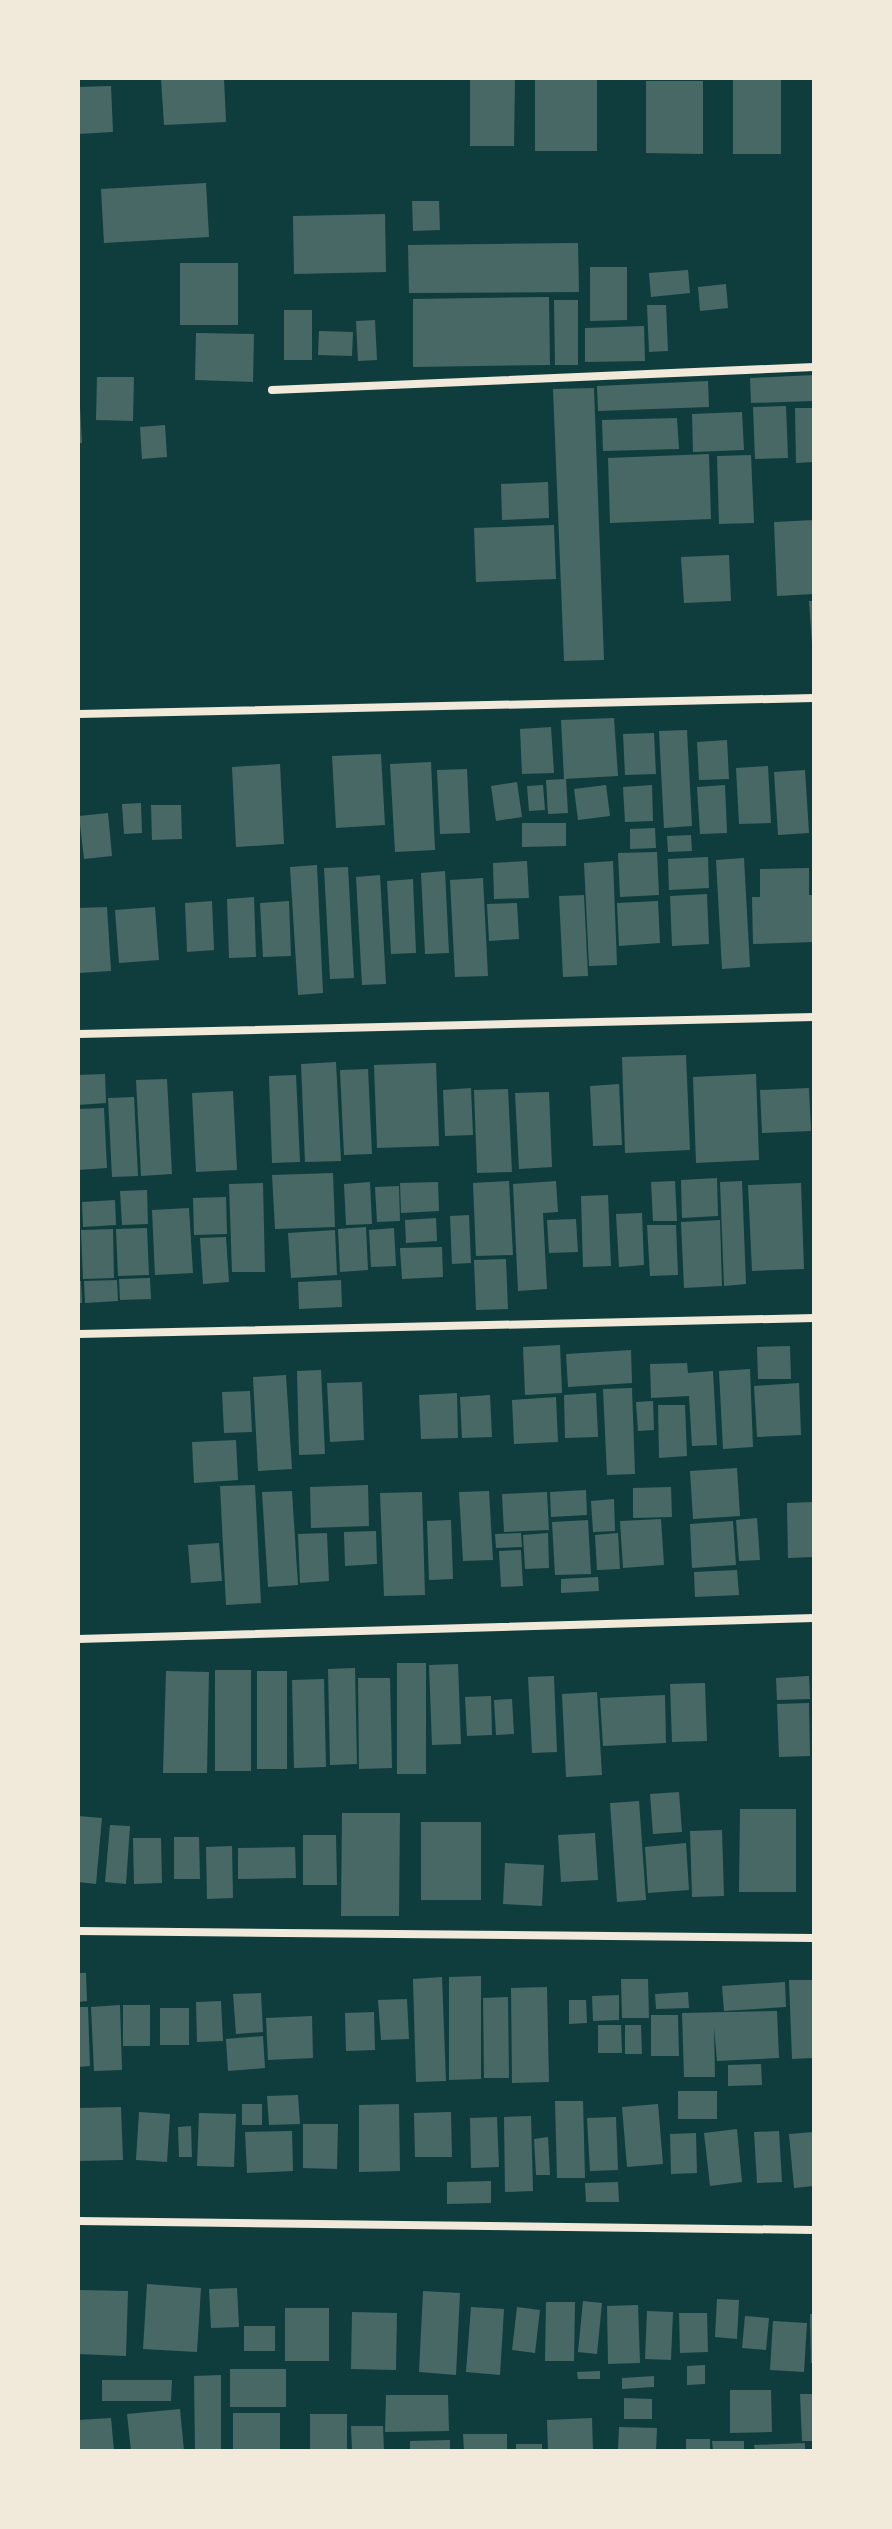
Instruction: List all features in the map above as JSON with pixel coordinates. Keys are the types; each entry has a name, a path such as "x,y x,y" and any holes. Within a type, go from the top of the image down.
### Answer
{"street":[{"path":"272,390 814,367"},
{"path":"78,714 814,698"},
{"path":"78,1034 814,1017"},
{"path":"78,1334 814,1318"},
{"path":"78,1639 814,1618"},
{"path":"78,1931 814,1938"},
{"path":"78,2221 814,2230"}],"building":[{"path":"161,78 224,78 226,122 164,125"},
{"path":"470,78 515,78 514,146 470,146"},
{"path":"733,78 781,78 781,154 733,154"},
{"path":"535,80 597,80 597,151 535,151"},
{"path":"646,81 703,81 703,154 646,153"},
{"path":"111,86 113,132 78,134 78,87"},
{"path":"206,183 209,237 104,243 101,189"},
{"path":"412,201 439,201 440,230 413,231"},
{"path":"385,214 386,272 294,274 293,216"},
{"path":"578,243 579,292 409,293 408,245"},
{"path":"180,263 238,263 238,325 180,325"},
{"path":"590,267 627,267 627,320 590,321"},
{"path":"688,270 690,293 651,297 649,273"},
{"path":"726,284 728,308 700,311 698,287"},
{"path":"549,297 550,365 413,367 413,299"},
{"path":"554,300 578,300 578,365 555,365"},
{"path":"647,305 666,305 668,351 649,352"},
{"path":"284,310 312,310 312,360 284,360"},
{"path":"375,320 377,360 358,361 356,321"},
{"path":"644,326 645,361 585,362 585,328"},
{"path":"319,331 353,332 352,356 318,355"},
{"path":"196,333 254,334 253,382 195,380"},
{"path":"814,375 814,401 751,403 750,378"},
{"path":"97,377 134,377 133,421 96,420"},
{"path":"708,381 709,407 598,411 597,386"},
{"path":"594,388 604,660 564,661 553,389"},
{"path":"80,406 82,443 78,443"},
{"path":"786,406 788,458 755,459 753,407"},
{"path":"795,408 814,408 814,462 796,463"},
{"path":"742,412 744,450 693,452 692,414"},
{"path":"677,418 679,449 603,451 602,420"},
{"path":"165,425 167,457 142,459 140,427"},
{"path":"709,454 711,519 610,523 608,458"},
{"path":"751,455 754,523 719,524 717,456"},
{"path":"548,482 549,518 502,520 501,484"},
{"path":"814,520 814,594 777,596 774,522"},
{"path":"554,525 556,579 476,582 474,528"},
{"path":"729,555 731,601 684,603 681,557"},
{"path":"809,601 814,601 814,644 812,644"},
{"path":"614,718 618,776 564,779 561,720"},
{"path":"551,727 554,773 522,774 520,729"},
{"path":"687,730 692,826 664,828 659,731"},
{"path":"654,733 656,774 625,775 623,734"},
{"path":"727,740 729,779 699,780 697,742"},
{"path":"381,754 385,825 336,828 332,756"},
{"path":"431,762 435,850 395,852 390,764"},
{"path":"280,764 284,844 236,847 232,767"},
{"path":"768,766 771,823 739,824 736,768"},
{"path":"467,769 470,833 440,834 437,770"},
{"path":"805,770 809,833 778,835 774,772"},
{"path":"566,779 568,813 548,814 546,780"},
{"path":"517,782 522,817 496,821 491,786"},
{"path":"543,785 545,810 529,811 527,786"},
{"path":"606,785 610,816 578,820 574,789"},
{"path":"652,785 653,821 625,822 623,787"},
{"path":"725,785 727,833 700,834 697,787"},
{"path":"141,803 142,833 124,834 122,804"},
{"path":"151,805 181,805 182,839 152,840"},
{"path":"108,813 112,856 84,859 79,816"},
{"path":"522,823 566,823 566,846 522,847"},
{"path":"655,828 656,848 630,849 630,829"},
{"path":"691,835 692,851 668,852 667,836"},
{"path":"657,852 659,895 620,897 618,853"},
{"path":"708,857 709,888 669,890 668,859"},
{"path":"744,858 750,967 722,969 716,860"},
{"path":"527,861 529,898 494,899 493,863"},
{"path":"613,861 617,965 589,966 584,863"},
{"path":"317,865 323,993 298,995 290,867"},
{"path":"348,867 354,978 330,979 324,868"},
{"path":"809,868 809,895 814,895 814,942 753,944 752,897 760,897 760,869"},
{"path":"445,871 449,953 425,954 421,873"},
{"path":"380,875 386,984 362,985 356,877"},
{"path":"483,878 488,976 455,977 450,880"},
{"path":"413,879 416,953 391,954 387,881"},
{"path":"707,894 709,944 672,946 670,896"},
{"path":"584,895 588,976 563,977 559,896"},
{"path":"254,897 256,957 229,958 227,899"},
{"path":"212,901 214,950 187,952 185,903"},
{"path":"289,901 291,956 263,957 260,903"},
{"path":"658,901 660,943 619,946 617,903"},
{"path":"517,903 519,939 489,941 487,904"},
{"path":"107,907 111,971 78,973 78,908"},
{"path":"155,907 159,960 119,963 115,910"},
{"path":"686,1055 690,1150 625,1153 622,1057"},
{"path":"336,1062 341,1161 305,1162 301,1064"},
{"path":"436,1063 439,1146 377,1148 374,1065"},
{"path":"368,1069 372,1154 344,1155 340,1070"},
{"path":"105,1074 106,1103 78,1105 78,1075"},
{"path":"756,1074 759,1160 696,1163 693,1077"},
{"path":"296,1075 300,1162 272,1163 269,1076"},
{"path":"167,1079 172,1174 141,1176 136,1080"},
{"path":"619,1084 622,1145 593,1146 590,1086"},
{"path":"471,1088 473,1135 445,1136 443,1090"},
{"path":"809,1088 811,1131 762,1133 760,1090"},
{"path":"508,1089 512,1172 477,1173 474,1090"},
{"path":"233,1091 237,1170 196,1172 192,1093"},
{"path":"549,1092 552,1167 519,1169 515,1093"},
{"path":"134,1097 138,1176 112,1177 108,1098"},
{"path":"104,1108 107,1168 78,1170 78,1109"},
{"path":"333,1173 335,1227 275,1229 272,1175"},
{"path":"717,1178 718,1216 682,1218 681,1180"},
{"path":"509,1181 513,1255 476,1256 473,1183"},
{"path":"556,1181 558,1212 543,1213 547,1289 518,1291 513,1184"},
{"path":"675,1181 677,1221 653,1221 651,1182"},
{"path":"742,1181 746,1284 724,1286 720,1182"},
{"path":"370,1182 372,1224 346,1225 344,1184"},
{"path":"438,1182 439,1211 401,1213 400,1183"},
{"path":"263,1183 265,1272 232,1272 229,1184"},
{"path":"801,1183 804,1269 752,1271 748,1185"},
{"path":"399,1186 400,1221 377,1222 375,1187"},
{"path":"147,1190 148,1224 122,1225 120,1191"},
{"path":"608,1195 611,1266 583,1267 581,1196"},
{"path":"226,1197 227,1234 194,1235 193,1198"},
{"path":"115,1200 116,1225 83,1227 82,1202"},
{"path":"189,1208 193,1273 155,1275 152,1210"},
{"path":"642,1213 644,1265 619,1267 616,1214"},
{"path":"469,1215 471,1263 452,1264 450,1216"},
{"path":"436,1218 437,1241 406,1243 405,1220"},
{"path":"576,1219 578,1252 549,1253 547,1220"},
{"path":"720,1220 722,1286 684,1288 681,1222"},
{"path":"647,1225 676,1225 678,1275 650,1276"},
{"path":"366,1227 368,1270 340,1272 338,1229"},
{"path":"147,1228 149,1275 118,1276 116,1229"},
{"path":"394,1228 396,1266 371,1267 369,1230"},
{"path":"113,1229 114,1278 83,1279 81,1230"},
{"path":"335,1230 337,1275 291,1278 288,1233"},
{"path":"226,1237 229,1282 203,1284 200,1238"},
{"path":"442,1247 443,1277 402,1279 400,1248"},
{"path":"506,1259 508,1309 476,1310 474,1260"},
{"path":"150,1278 151,1299 120,1300 119,1279"},
{"path":"117,1280 118,1301 85,1303 84,1281"},
{"path":"341,1280 342,1307 299,1309 298,1282"},
{"path":"78,1281 81,1281 82,1303 78,1303"},
{"path":"560,1345 562,1393 525,1395 523,1347"},
{"path":"790,1346 791,1379 758,1379 757,1347"},
{"path":"631,1350 632,1383 568,1387 566,1354"},
{"path":"687,1363 688,1373 713,1371 717,1445 692,1446 689,1396 651,1398 650,1364"},
{"path":"750,1369 753,1447 723,1449 719,1371"},
{"path":"321,1370 325,1454 299,1455 297,1371"},
{"path":"286,1375 292,1469 258,1471 253,1377"},
{"path":"362,1382 364,1440 330,1442 327,1383"},
{"path":"799,1383 801,1435 757,1437 754,1386"},
{"path":"632,1388 635,1474 607,1475 603,1389"},
{"path":"250,1391 252,1432 224,1433 222,1392"},
{"path":"457,1393 458,1438 421,1439 419,1395"},
{"path":"596,1393 598,1437 565,1438 564,1395"},
{"path":"490,1395 492,1437 462,1438 460,1397"},
{"path":"556,1397 558,1442 514,1444 512,1400"},
{"path":"653,1401 654,1430 638,1431 636,1402"},
{"path":"658,1405 685,1405 687,1456 659,1458"},
{"path":"236,1440 238,1480 194,1483 192,1442"},
{"path":"737,1468 740,1516 693,1519 690,1471"},
{"path":"255,1485 261,1603 226,1605 220,1486"},
{"path":"368,1485 369,1526 311,1528 310,1487"},
{"path":"671,1487 672,1517 633,1518 633,1488"},
{"path":"586,1490 587,1515 551,1517 550,1492"},
{"path":"292,1491 298,1585 268,1587 262,1492"},
{"path":"489,1491 493,1560 463,1561 459,1492"},
{"path":"422,1492 425,1595 384,1596 380,1493"},
{"path":"547,1492 549,1530 504,1532 502,1494"},
{"path":"614,1499 615,1531 593,1532 591,1501"},
{"path":"814,1502 814,1557 788,1558 787,1503"},
{"path":"757,1518 760,1560 739,1561 736,1520"},
{"path":"661,1519 664,1565 623,1568 620,1521"},
{"path":"451,1520 453,1579 429,1580 427,1521"},
{"path":"588,1520 591,1574 555,1575 552,1522"},
{"path":"733,1521 736,1565 692,1568 690,1524"},
{"path":"376,1531 377,1564 345,1566 344,1532"},
{"path":"327,1533 329,1581 300,1583 298,1534"},
{"path":"521,1533 522,1547 496,1548 495,1534"},
{"path":"548,1533 549,1568 525,1569 523,1535"},
{"path":"618,1533 620,1569 597,1570 595,1535"},
{"path":"219,1543 222,1581 191,1583 188,1545"},
{"path":"521,1550 523,1586 501,1587 499,1551"},
{"path":"737,1570 739,1595 695,1597 694,1572"},
{"path":"598,1577 599,1591 561,1593 561,1579"},
{"path":"397,1663 426,1663 426,1774 397,1774"},
{"path":"458,1664 461,1744 432,1745 429,1665"},
{"path":"355,1668 357,1764 330,1765 328,1669"},
{"path":"215,1670 251,1670 251,1771 215,1771"},
{"path":"166,1671 209,1672 207,1773 163,1773"},
{"path":"257,1671 287,1671 287,1769 257,1769"},
{"path":"554,1676 557,1752 532,1753 528,1677"},
{"path":"809,1676 810,1699 777,1700 776,1678"},
{"path":"358,1678 390,1678 392,1768 359,1769"},
{"path":"324,1679 326,1767 294,1768 292,1680"},
{"path":"705,1683 707,1741 672,1742 670,1684"},
{"path":"597,1692 602,1775 566,1777 562,1694"},
{"path":"665,1695 666,1743 603,1746 600,1698"},
{"path":"491,1696 492,1735 467,1736 465,1697"},
{"path":"512,1699 514,1734 496,1735 494,1700"},
{"path":"809,1703 810,1756 779,1757 777,1704"},
{"path":"679,1792 682,1832 653,1834 650,1794"},
{"path":"639,1801 646,1900 617,1902 610,1803"},
{"path":"740,1809 796,1809 796,1892 739,1892"},
{"path":"342,1813 400,1813 399,1916 341,1916"},
{"path":"78,1816 102,1818 96,1884 78,1882"},
{"path":"421,1822 481,1822 481,1900 421,1900"},
{"path":"110,1825 130,1826 126,1884 105,1882"},
{"path":"722,1830 724,1896 692,1897 690,1831"},
{"path":"595,1833 598,1880 561,1882 558,1835"},
{"path":"303,1835 336,1835 337,1885 303,1885"},
{"path":"174,1837 199,1837 200,1879 174,1879"},
{"path":"133,1838 161,1838 162,1883 134,1884"},
{"path":"686,1843 689,1890 648,1893 645,1847"},
{"path":"232,1846 233,1898 207,1899 206,1847"},
{"path":"295,1847 296,1878 238,1879 238,1848"},
{"path":"505,1863 544,1865 542,1906 503,1904"},
{"path":"78,1973 86,1973 87,2001 78,2002"},
{"path":"481,1976 481,2079 449,2080 449,1977"},
{"path":"442,1977 446,2081 416,2082 413,1979"},
{"path":"621,1979 648,1979 649,2018 622,2018"},
{"path":"789,1980 814,1980 814,2058 792,2059"},
{"path":"785,1982 786,2007 724,2011 722,1986"},
{"path":"547,1987 549,2082 512,2083 511,1988"},
{"path":"688,1992 689,2008 656,2009 655,1994"},
{"path":"261,1993 263,2032 236,2034 233,1994"},
{"path":"619,1995 619,2020 593,2021 592,1996"},
{"path":"508,1997 509,2078 484,2078 483,1998"},
{"path":"407,1999 409,2039 381,2040 378,2000"},
{"path":"569,2000 586,2000 587,2023 569,2024"},
{"path":"221,2001 223,2041 197,2042 196,2002"},
{"path":"120,2005 122,2070 94,2071 91,2007"},
{"path":"123,2005 150,2005 150,2046 123,2046"},
{"path":"78,2007 88,2007 90,2066 78,2067"},
{"path":"160,2008 189,2008 189,2045 160,2045"},
{"path":"777,2011 779,2058 717,2061 714,2027 715,2077 684,2077 682,2013"},
{"path":"374,2012 375,2050 346,2051 345,2013"},
{"path":"651,2015 678,2015 679,2056 651,2056"},
{"path":"312,2016 313,2058 268,2060 266,2018"},
{"path":"598,2025 621,2025 622,2053 598,2053"},
{"path":"625,2025 641,2025 642,2054 625,2054"},
{"path":"263,2036 265,2068 228,2071 226,2039"},
{"path":"761,2064 762,2085 728,2086 728,2065"},
{"path":"678,2091 717,2091 717,2119 678,2119"},
{"path":"298,2095 300,2124 269,2125 267,2096"},
{"path":"555,2101 583,2101 585,2178 557,2178"},
{"path":"242,2104 262,2104 262,2125 242,2125"},
{"path":"399,2104 400,2171 359,2172 359,2105"},
{"path":"658,2104 663,2164 627,2167 622,2107"},
{"path":"121,2107 123,2160 78,2161 78,2108"},
{"path":"139,2112 170,2114 167,2162 136,2160"},
{"path":"451,2112 452,2157 415,2157 414,2113"},
{"path":"199,2113 236,2114 234,2167 197,2166"},
{"path":"531,2116 533,2191 505,2192 504,2117"},
{"path":"497,2117 499,2167 471,2168 470,2118"},
{"path":"616,2117 618,2170 590,2171 587,2118"},
{"path":"303,2124 338,2124 337,2169 303,2168"},
{"path":"191,2126 192,2157 179,2157 178,2127"},
{"path":"737,2129 742,2182 710,2186 704,2133"},
{"path":"292,2131 293,2171 247,2173 245,2132"},
{"path":"779,2131 782,2182 757,2183 754,2132"},
{"path":"814,2132 814,2186 794,2188 789,2134"},
{"path":"696,2133 697,2173 671,2174 670,2134"},
{"path":"548,2137 550,2175 536,2175 534,2139"},
{"path":"491,2181 491,2203 447,2204 447,2182"},
{"path":"618,2182 619,2202 586,2202 585,2183"},
{"path":"147,2284 201,2288 197,2352 143,2349"},
{"path":"237,2288 239,2327 211,2328 209,2289"},
{"path":"78,2290 128,2291 126,2356 78,2354"},
{"path":"423,2291 460,2293 456,2375 419,2372"},
{"path":"717,2299 739,2300 737,2339 715,2337"},
{"path":"583,2301 602,2303 597,2354 578,2352"},
{"path":"546,2302 575,2302 574,2361 545,2361"},
{"path":"638,2305 640,2363 608,2364 607,2306"},
{"path":"471,2307 504,2309 500,2375 466,2372"},
{"path":"517,2307 540,2310 535,2353 512,2350"},
{"path":"285,2308 329,2308 329,2361 285,2361"},
{"path":"647,2311 673,2312 671,2360 645,2359"},
{"path":"352,2312 397,2313 396,2370 351,2369"},
{"path":"679,2313 707,2313 708,2352 680,2353"},
{"path":"810,2314 814,2314 814,2363 811,2363"},
{"path":"745,2316 769,2318 766,2350 742,2348"},
{"path":"773,2321 807,2323 804,2372 770,2370"},
{"path":"244,2326 275,2326 275,2351 244,2351"},
{"path":"705,2365 705,2384 687,2385 687,2366"},
{"path":"230,2369 286,2369 286,2407 230,2407"},
{"path":"600,2371 600,2379 578,2379 577,2372"},
{"path":"221,2375 221,2451 195,2451 194,2376"},
{"path":"654,2376 654,2387 622,2389 622,2378"},
{"path":"102,2380 172,2380 171,2401 102,2401"},
{"path":"730,2390 771,2390 772,2432 730,2433"},
{"path":"800,2394 814,2394 814,2441 802,2441"},
{"path":"386,2395 448,2395 449,2431 385,2432"},
{"path":"624,2398 652,2399 652,2419 624,2419"},
{"path":"180,2409 184,2451 131,2451 127,2414"},
{"path":"233,2413 280,2413 280,2451 233,2451"},
{"path":"310,2414 347,2414 347,2451 310,2451"},
{"path":"111,2418 114,2451 78,2451 78,2420"},
{"path":"592,2418 593,2451 548,2451 547,2420"},
{"path":"351,2426 383,2426 384,2451 352,2451"},
{"path":"619,2427 657,2428 656,2451 618,2451"},
{"path":"463,2434 507,2434 507,2451 464,2451"},
{"path":"686,2439 710,2439 710,2451 686,2451"},
{"path":"450,2440 450,2451 410,2451 410,2441"},
{"path":"712,2441 744,2441 744,2451 713,2451"},
{"path":"805,2443 805,2451 755,2451 754,2445"},
{"path":"516,2444 542,2444 542,2451 516,2451"}]}
